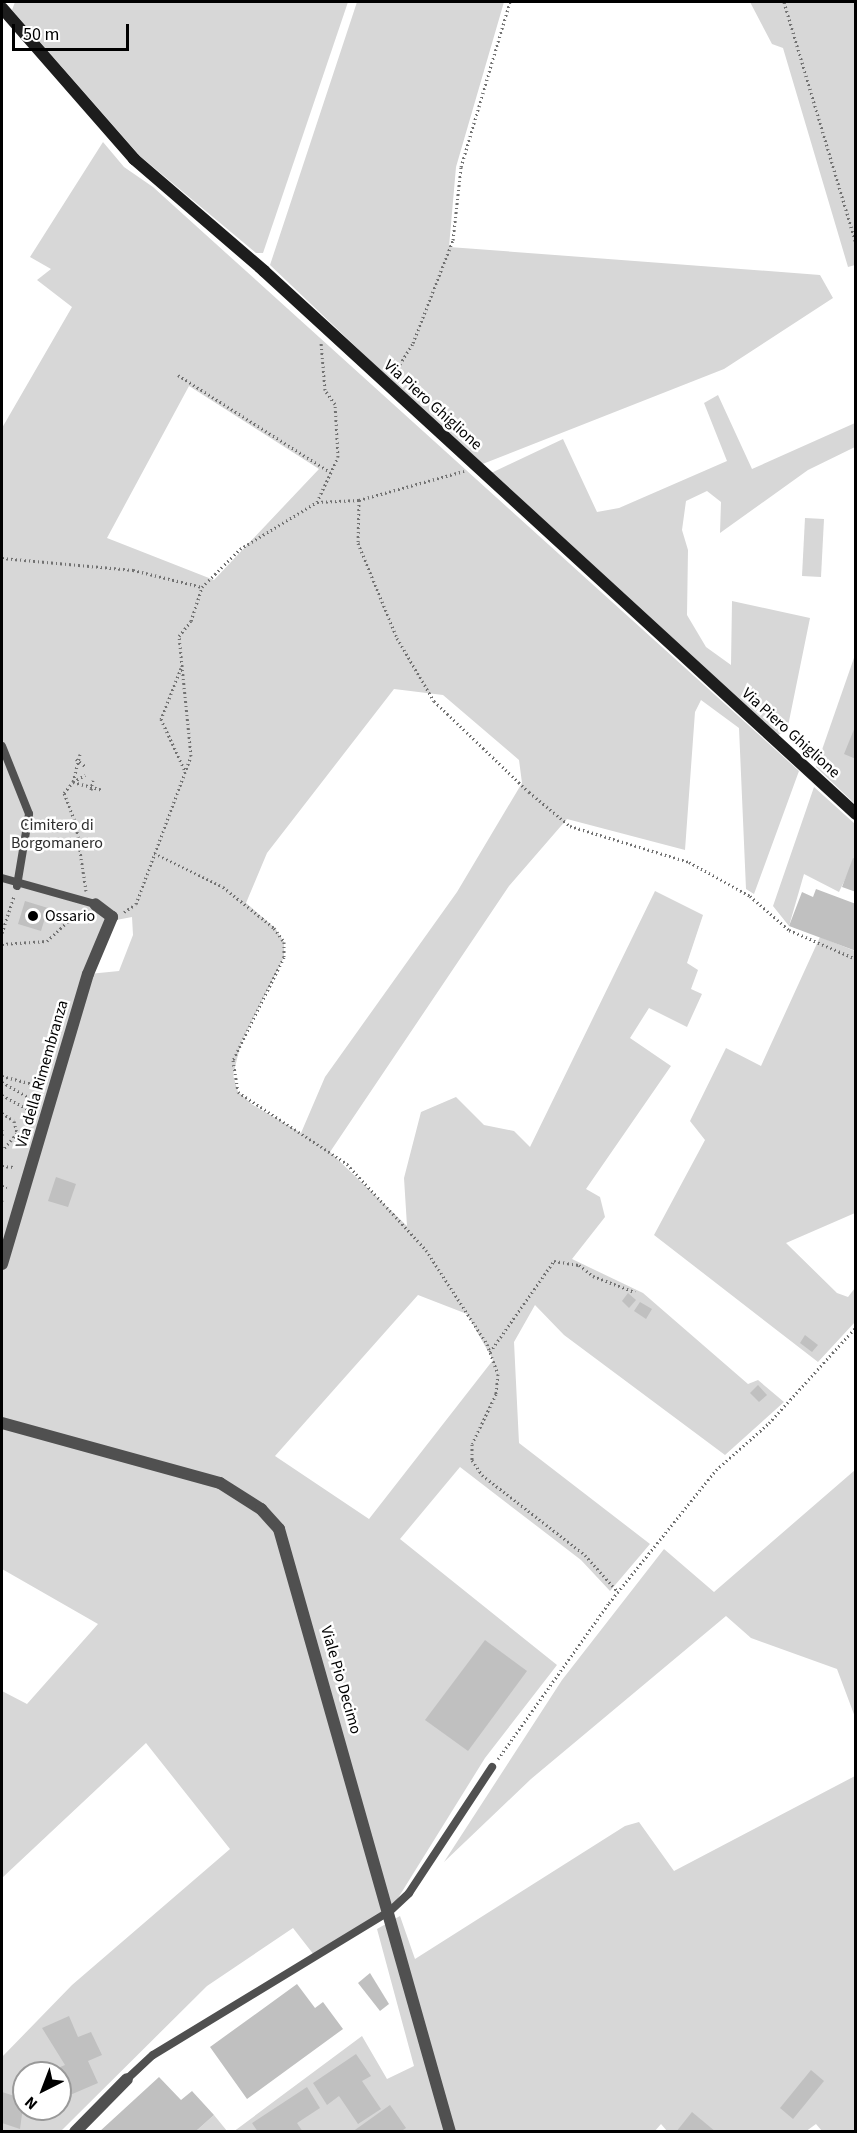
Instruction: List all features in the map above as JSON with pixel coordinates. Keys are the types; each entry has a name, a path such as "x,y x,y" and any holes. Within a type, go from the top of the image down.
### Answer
{"street":[{"name":"Via Piero Ghiglione","path":"2,8 134,159 386,384 855,814"},
{"path":"90,903 110,912 111,921"},
{"name":"Via della Rimembranza","path":"2,1264 57,1090 88,974 111,921"},
{"name":"Viale Pio Decimo","path":"2,1423 220,1483 261,1509 279,1529 390,1911 450,2132"},
{"path":"75,2132 127,2079"}],"lane":[{"path":"2,746 29,814 18,884"},
{"path":"2,878 90,903"},
{"path":"127,2079 153,2055 390,1911 409,1893 492,1767"}],"path":[{"path":"386,384 413,343 453,240 461,167 510,2"},
{"path":"784,2 855,243"},
{"path":"317,502 338,457 339,433 320,362 322,326"},
{"path":"178,375 330,472"},
{"path":"111,921 136,904 186,773 192,742 179,636 191,621 202,587 240,549 317,502 359,500 478,470"},
{"path":"359,500 358,543 397,638 434,701 529,792 570,826 689,862 750,896 789,930 855,959"},
{"path":"2,558 134,570 202,587"},
{"path":"182,666 161,719 186,773"},
{"path":"73,782 76,759 80,754"},
{"path":"76,759 85,766"},
{"path":"2,944 47,941 68,927 90,903 78,833 64,793 73,782 85,775"},
{"path":"91,790 93,780"},
{"path":"73,782 91,790 102,789"},
{"path":"154,853 223,887 274,927 284,942 284,957 233,1060 238,1092 346,1164 393,1211 442,1274 490,1352 498,1374 496,1394 472,1444 472,1460 482,1475 585,1555 618,1592"},
{"path":"2,1076 57,1090"},
{"path":"2,1082 30,1098"},
{"path":"2,1095 27,1109"},
{"path":"2,1113 14,1122 17,1133 2,1151"},
{"path":"2,1129 2,1138"},
{"path":"2,1166 14,1167"},
{"path":"2,1186 7,1186"},
{"path":"490,1352 554,1261 571,1262 635,1292"},
{"path":"492,1767 618,1592 716,1470 769,1423 855,1327"}],"green space":[{"path":"15,2 348,2 263,253 256,253 140,156 12,10"},
{"path":"357,2 504,2 456,167 449,247 820,275 833,298 724,369 480,465 270,265"},
{"path":"750,2 855,2 855,265 848,267 783,48 772,44"},
{"name":"Cimitero di Borgomanero","path":"103,142 124,167 153,187 799,771 754,894 746,889 739,728 701,700 695,712 685,850 567,819 509,886 330,1152 407,1226 404,1178 421,1112 456,1097 484,1125 514,1131 530,1147 655,891 703,915 687,963 698,970 691,989 702,994 687,1027 649,1008 630,1038 671,1066 586,1189 600,1197 605,1217 572,1259 643,1293 748,1384 758,1380 784,1402 725,1455 564,1335 535,1305 514,1342 519,1443 650,1544 610,1591 581,1560 460,1467 400,1539 557,1665 485,1758 390,1911 314,1955 293,1928 207,1986 72,2120 72,2061 12,2061 12,2121 71,2121 61,2131 2,2131 2,2057 72,1985 230,1849 146,1743 2,1878 2,1691 27,1704 98,1624 2,1569 2,428 72,307 37,280 51,269 30,257","holes":["189,386 319,469 214,580 107,538","394,689 443,695 519,760 522,783 457,892 325,1077 301,1133 253,1105 238,1092 233,1075 241,1043 284,957 284,942 275,928 246,903 267,853","132,917 133,935 119,971 89,974 111,921","418,1295 467,1314 493,1360 369,1519 275,1456"]},
{"path":"718,395 752,469 855,423 855,447 808,470 720,533 721,502 707,491 686,501 682,530 688,550 687,615 706,647 731,665 732,601 810,618 787,731 778,735 489,474 563,439 597,512 619,508 727,461 704,403"},
{"path":"805,518 824,519 821,577 802,576"},
{"path":"855,655 855,804 816,767"},
{"path":"814,787 855,824 855,859 839,892 804,874 789,926 773,906"},
{"path":"820,937 855,951 855,1213 786,1243 837,1293 848,1297 855,1288 855,1322 818,1362 654,1235 705,1140 690,1121 726,1048 761,1066"},
{"path":"855,1470 855,1717 837,1669 751,1638 726,1616 531,1779 444,1862 562,1680 664,1549 714,1592"},
{"path":"855,1776 855,2131 822,2131 816,2124 805,2132 667,2131 661,2124 654,2132 233,2132 362,2036 387,2079 414,2066 377,1929 400,1916 415,1959 625,1826 639,1822 674,1871"},
{"path":"214,2115 227,2131 195,2132"}],"building":[{"path":"856,727 856,759 844,754"},
{"path":"853,858 856,859 856,892 842,887"},
{"path":"816,889 856,904 856,951 789,926 802,892 813,897"},
{"name":"Ossario","path":"25,901 48,908 41,931 18,924"},
{"path":"56,1177 76,1184 68,1207 48,1201"},
{"path":"628,1293 636,1300 629,1308 622,1301"},
{"path":"640,1302 652,1309 646,1319 634,1311"},
{"path":"805,1335 818,1345 812,1352 800,1343"},
{"path":"758,1385 767,1395 759,1402 750,1393"},
{"path":"485,1640 527,1671 468,1751 425,1720"},
{"path":"370,1973 389,2004 380,2011 358,1983"},
{"path":"297,1984 315,2008 323,2002 343,2029 247,2099 210,2047"},
{"path":"69,2016 78,2037 91,2032 102,2055 88,2061 98,2083 72,2094 72,2061 63,2061 42,2028"},
{"path":"356,2054 371,2076 362,2081 381,2109 358,2124 339,2096 327,2105 313,2083"},
{"path":"811,2070 824,2081 793,2119 780,2108"},
{"path":"159,2077 181,2100 192,2091 214,2115 195,2132 99,2132"},
{"path":"307,2087 320,2108 297,2123 303,2132 258,2132 252,2123"},
{"path":"2,2092 12,2095 12,2121 21,2121 20,2129 2,2123"},
{"path":"390,2105 406,2128 400,2132 352,2132"},
{"path":"692,2112 716,2132 676,2132"}],"place":[{"name":"Ossario","path":"33,916"}]}
